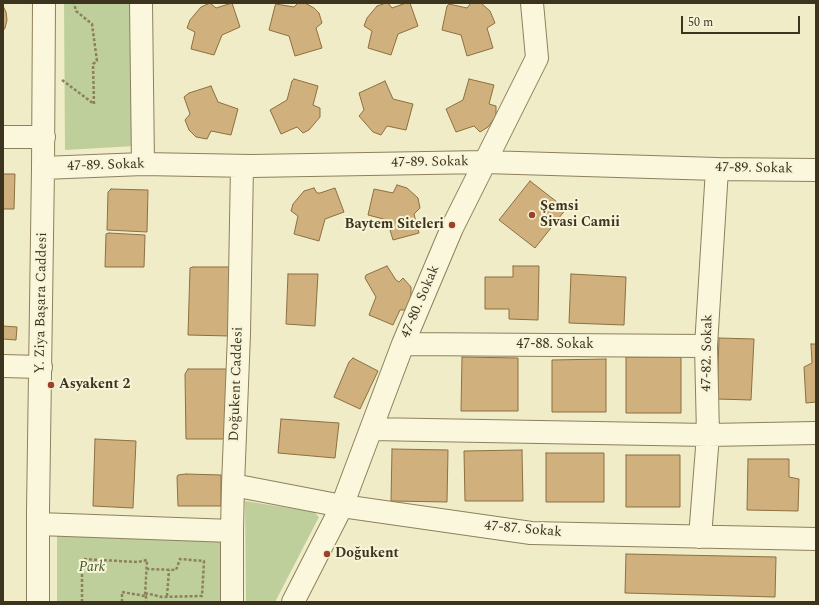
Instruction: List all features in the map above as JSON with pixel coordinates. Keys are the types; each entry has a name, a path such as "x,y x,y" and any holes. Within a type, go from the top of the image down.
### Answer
{"street":[{"name":"Y. Ziya Başara Caddesi","path":"38,602 44,137 44,3"},
{"path":"141,3 143,164"},
{"name":"47-80. Sokak","path":"293,602 342,506 403,344 452,228 537,58 532,3"},
{"path":"3,137 44,137"},
{"name":"47-89. Sokak","path":"43,168 143,164 242,166 485,162 717,169 816,170"},
{"name":"Doğukent Caddesi","path":"232,602 233,485 239,334 242,166"},
{"name":"47-82. Sokak","path":"700,536 708,435 706,346 717,169"},
{"name":"47-88. Sokak","path":"403,344 706,346"},
{"path":"3,366 41,367"},
{"path":"371,429 708,435 816,433"},
{"name":"47-87. Sokak","path":"233,485 342,506 531,533 816,539"},
{"path":"39,524 232,531"}],"path":[{"path":"44,66 94,104 93,64 97,61 92,24 76,11 74,3"},
{"path":"82,602 82,558 138,562 147,560 146,602"},
{"path":"122,602 122,592 162,597 202,596 204,561 180,559 176,570 147,569"},
{"path":"167,596 169,570"}],"green space":[{"path":"64,3 137,3 135,146 65,150"},
{"path":"245,501 314,512 319,517 275,602 246,602"},
{"name":"Park","path":"57,533 227,539 224,602 57,602"}],"building":[{"path":"210,3 216,8 232,3 240,27 222,35 214,55 191,49 195,32 187,28 190,20 201,7"},
{"path":"298,3 305,3 319,13 322,23 316,28 322,48 295,56 289,36 269,30 276,4 294,7"},
{"path":"388,3 392,8 410,3 418,26 398,34 391,55 368,48 372,31 364,26 367,18 377,6"},
{"path":"471,3 481,3 490,11 495,23 487,28 493,48 467,56 461,35 442,30 447,6 449,4 467,8"},
{"path":"3,6 6,12 7,20 3,31"},
{"path":"294,79 318,86 313,105 320,108 320,117 309,130 303,133 297,127 281,134 270,110 287,100 292,81"},
{"path":"469,79 494,85 489,104 496,106 496,116 488,127 480,132 474,126 456,132 446,109 463,100"},
{"path":"385,81 393,99 413,104 406,130 387,126 381,135 373,132 359,116 364,110 359,93"},
{"path":"211,86 218,102 238,109 231,135 211,131 207,139 196,137 189,130 185,120 190,114 184,97 189,93"},
{"path":"3,174 15,174 14,209 3,209"},
{"name":"Şemsi Sivasi Camii","path":"530,181 566,209 535,248 499,220"},
{"path":"397,185 407,188 418,198 420,208 414,214 419,233 393,240 387,220 368,215 374,189 393,193"},
{"path":"314,188 317,193 320,193 335,188 344,212 325,219 319,241 294,234 298,216 291,211 293,204 304,191"},
{"path":"111,189 148,190 147,232 107,230 108,192"},
{"path":"106,234 145,235 144,267 105,267"},
{"path":"387,266 396,280 399,282 403,278 411,287 411,306 408,310 400,310 393,325 369,315 376,297 365,278 366,275"},
{"path":"513,266 539,266 538,320 509,319 509,309 485,309 485,277 513,277"},
{"path":"231,267 230,336 188,335 190,268"},
{"path":"288,274 318,274 315,326 286,324"},
{"path":"571,274 626,277 624,325 569,323"},
{"path":"3,326 17,327 16,340 3,339"},
{"path":"719,338 754,339 751,400 717,399"},
{"path":"811,344 816,344 816,402 806,403 804,367 812,363"},
{"path":"462,357 518,358 518,411 461,411"},
{"path":"626,357 681,357 681,413 626,413"},
{"path":"353,358 378,371 360,409 334,397 349,362"},
{"path":"606,359 606,412 552,412 552,360"},
{"path":"188,369 227,369 228,439 186,439 185,374"},
{"path":"281,419 339,423 335,458 278,453"},
{"path":"95,439 136,441 133,508 93,506"},
{"path":"392,449 448,450 447,502 391,501"},
{"path":"522,450 523,501 465,501 464,451"},
{"path":"546,453 604,453 604,502 546,502"},
{"path":"626,455 680,455 680,507 626,507"},
{"path":"748,459 789,459 789,477 799,479 798,511 747,510"},
{"path":"178,475 221,475 221,506 178,506 177,477"},
{"path":"626,554 776,557 775,597 625,593"}],"place":[{"name":"Şemsi Sivasi Camii","path":"532,215"},
{"name":"Baytem Siteleri","path":"452,225"},
{"name":"Asyakent 2","path":"51,385"},
{"name":"Doğukent","path":"327,554"}]}
